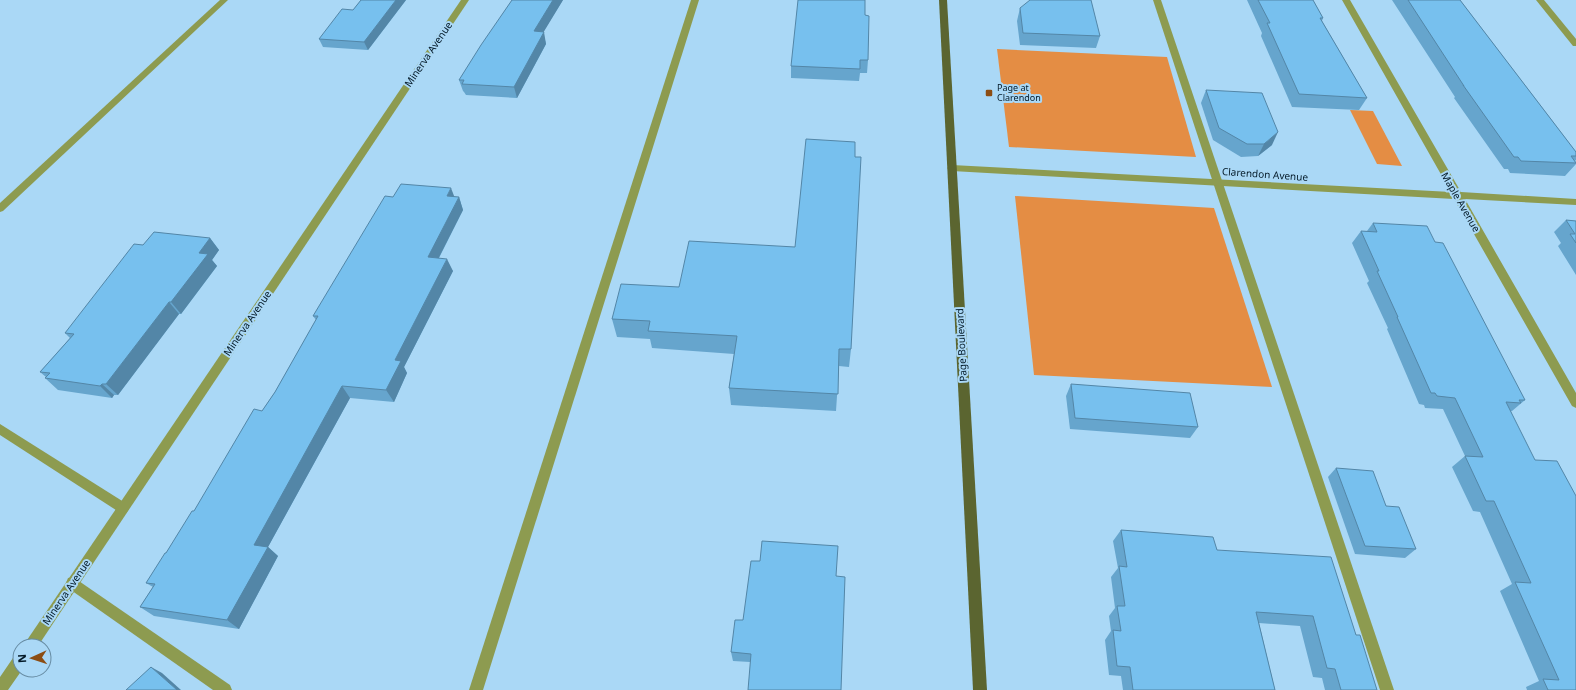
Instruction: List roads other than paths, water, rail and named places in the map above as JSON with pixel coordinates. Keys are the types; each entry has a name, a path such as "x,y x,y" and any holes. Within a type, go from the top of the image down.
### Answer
{"main road":[{"name":"Page Boulevard","path":"943,0 980,690"}],"street":[{"path":"0,209 224,0"},
{"name":"Minerva Avenue","path":"35,638 464,0"},
{"path":"476,690 695,0"},
{"path":"1157,0 1216,182 1387,690"},
{"name":"Maple Avenue","path":"1346,0 1576,403"},
{"path":"1540,0 1576,44"},
{"name":"Clarendon Avenue","path":"952,168 1458,197 1576,202"},
{"path":"0,429 123,508"},
{"path":"72,583 226,690"},
{"path":"0,690 12,672"}],"place":[{"name":"Page at Clarendon","path":"989,93"}]}
